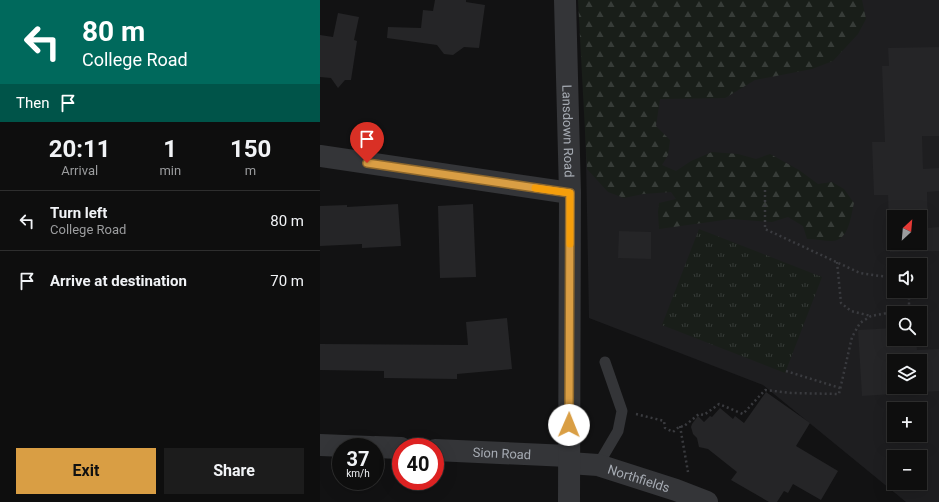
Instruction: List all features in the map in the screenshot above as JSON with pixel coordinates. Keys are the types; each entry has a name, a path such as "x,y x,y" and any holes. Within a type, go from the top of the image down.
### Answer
{"street":[{"name":"Lansdown Road","path":"565,0 570,193 569,502"},
{"path":"320,156 570,193"},
{"path":"320,445 332,445"},
{"name":"Sion Road","path":"444,451 568,459"},
{"name":"Northfields","path":"568,459 598,465 676,490 706,502"}],"lane":[{"path":"598,465 618,431 622,411 605,362"}],"path":[{"path":"765,190 765,229 860,273 887,276"},
{"path":"837,262 841,303 851,311 871,316"},
{"path":"622,411 664,421 665,428 673,432 680,426 683,427 699,414 704,415 719,404 743,414 765,390 791,393 839,394 852,337 860,323 871,316 909,309 909,298"},
{"path":"786,370 840,388"},
{"path":"680,426 688,474"}],"shaded area":[{"path":"583,0 939,0 939,502 906,502 891,490 927,490 927,450 887,450 887,486 763,385 589,318"}],"green space":[{"path":"578,0 862,0 866,19 858,34 833,61 812,69 755,80 725,98 660,99 656,126 670,140 668,155 662,165 676,171 691,161 712,152 738,154 756,159 770,154 799,170 818,184 832,182 844,189 854,203 846,232 842,237 838,240 832,241 807,239 803,226 788,217 772,222 731,219 659,229 659,203 676,199 671,192 643,194 624,198 608,192 587,169"},
{"path":"699,229 822,277 785,373 662,325"}],"building":[{"path":"435,0 466,0 466,2 485,5 479,48 464,47 453,55 444,54 437,45 387,38 388,27 421,28 423,10 433,11"},
{"path":"338,13 359,17 354,40 357,41 351,80 345,80 338,88 331,78 320,77 320,35 333,37"},
{"path":"939,47 939,136 922,136 923,169 939,168 939,191 927,192 928,228 939,227 939,251 890,252 890,250 927,250 927,210 889,210 888,195 874,195 872,142 885,142 882,66 889,66 888,48"},
{"path":"398,204 401,246 362,248 362,244 320,246 320,206 347,205 347,207"},
{"path":"473,204 476,277 440,278 438,206"},
{"path":"619,231 651,232 651,259 618,258"},
{"path":"507,318 512,369 457,374 457,379 384,378 384,371 320,370 320,344 468,345 466,322"},
{"path":"887,328 887,346 917,346 917,350 939,349 939,391 927,392 927,354 887,354 887,394 893,394 862,396 858,330"},
{"path":"766,392 810,423 796,446 838,471 821,500 793,484 788,493 784,491 777,502 769,502 731,480 737,472 708,449 699,447 697,438 693,434 691,427 698,416 704,422 710,416 712,417 720,408 733,419 735,416 744,423"}],"slow traffic":[{"path":"535,188 570,193 570,244"}],"route":[{"path":"367,163 570,193 569,425"}]}
